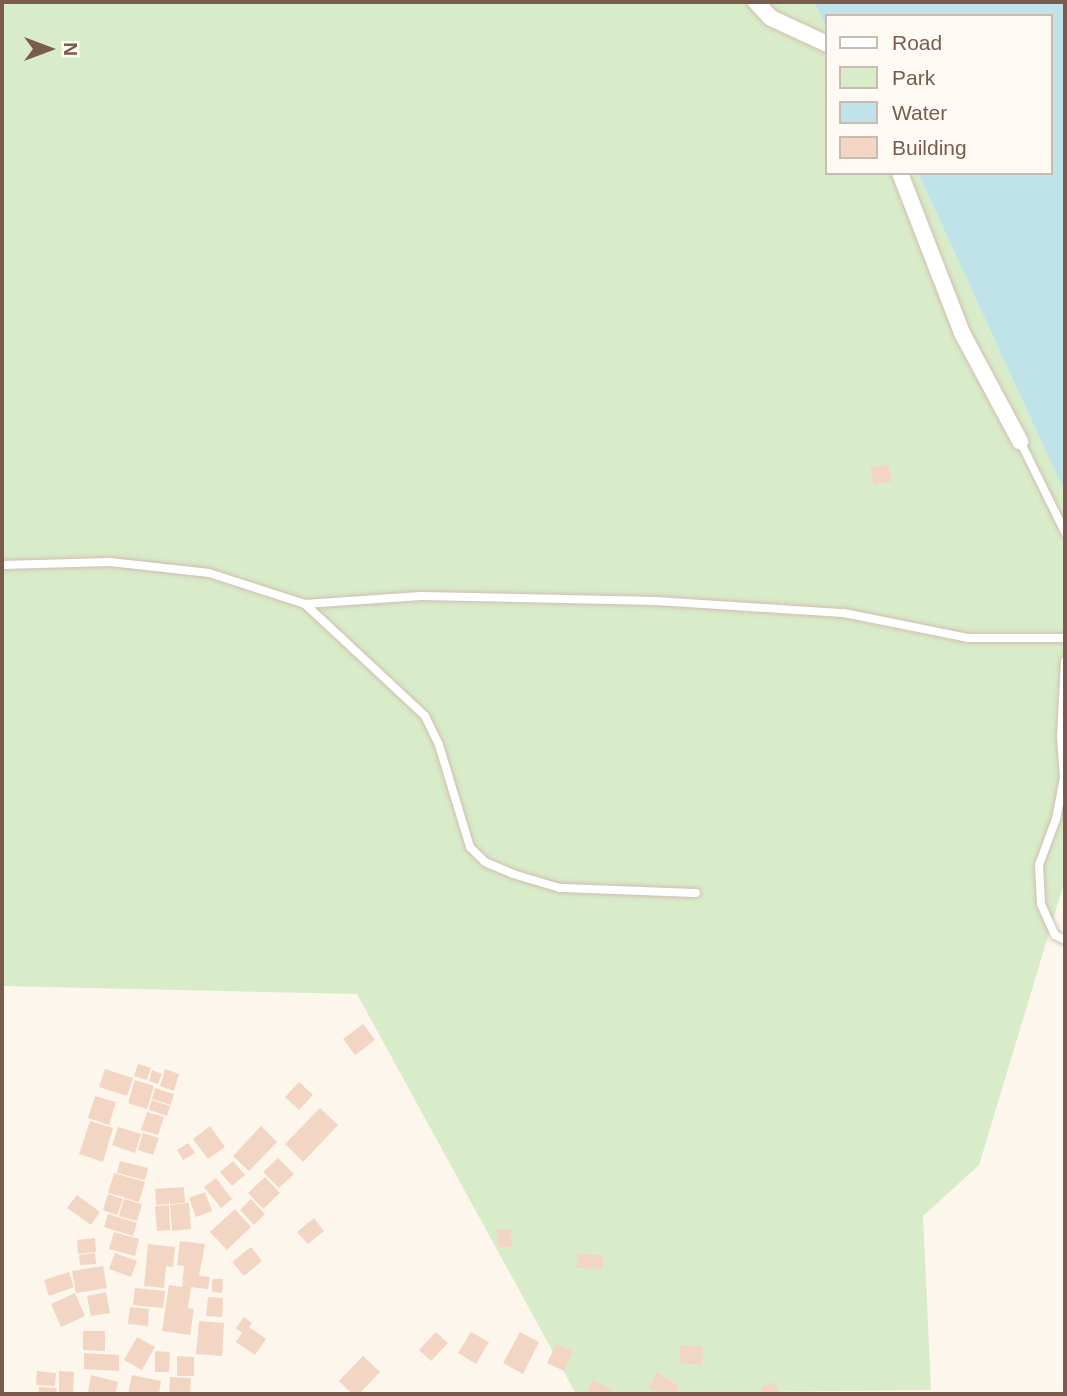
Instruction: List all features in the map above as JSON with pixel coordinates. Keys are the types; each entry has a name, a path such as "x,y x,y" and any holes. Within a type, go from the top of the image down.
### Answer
{"street":[{"path":"756,2 771,18 825,43"},
{"path":"901,175 962,333 1020,441"}],"lane":[{"path":"1020,441 1065,532"},
{"path":"2,565 110,562 209,573 304,604 421,596 656,601 845,613 968,638 1065,638"},
{"path":"304,604 425,716 439,746 470,847 485,862 513,874 560,888 696,893"},
{"path":"1065,661 1061,737 1064,778 1056,819 1039,865 1041,904 1055,935 1065,940"}],"green space":[{"path":"2,2 814,2 825,25 825,175 919,175 1065,493 1065,880 979,1165 923,1216 931,1390 576,1394 357,994 2,986"}],"water":[{"path":"814,2 1065,2 1065,493 919,175 1053,175 1053,14 825,14 825,25"}],"building":[{"path":"888,464 892,481 874,485 870,468"},
{"path":"363,1024 375,1040 355,1055 343,1039"},
{"path":"138,1064 151,1068 147,1080 134,1076"},
{"path":"105,1069 133,1078 127,1096 99,1087"},
{"path":"165,1069 179,1074 174,1091 160,1086"},
{"path":"152,1070 162,1074 158,1084 149,1081"},
{"path":"135,1080 154,1086 147,1109 128,1103"},
{"path":"299,1082 313,1095 299,1110 285,1097"},
{"path":"155,1088 174,1094 171,1105 152,1099"},
{"path":"95,1096 116,1102 109,1125 88,1118"},
{"path":"152,1100 170,1106 167,1116 149,1110"},
{"path":"320,1108 338,1125 303,1162 285,1144"},
{"path":"147,1112 164,1117 158,1135 141,1130"},
{"path":"90,1121 113,1128 103,1162 79,1154"},
{"path":"210,1126 225,1147 208,1159 193,1139"},
{"path":"261,1126 277,1142 249,1171 233,1156"},
{"path":"118,1127 141,1134 135,1153 112,1145"},
{"path":"143,1133 159,1138 153,1155 138,1150"},
{"path":"188,1143 195,1153 183,1160 177,1150"},
{"path":"278,1158 294,1174 279,1188 263,1172"},
{"path":"120,1161 148,1168 145,1180 117,1173"},
{"path":"233,1161 245,1175 232,1186 220,1172"},
{"path":"114,1173 145,1182 139,1202 124,1198 125,1194 124,1197 108,1193"},
{"path":"265,1177 280,1193 263,1209 248,1193"},
{"path":"216,1178 232,1199 221,1208 204,1187"},
{"path":"184,1187 185,1203 170,1204 169,1197 169,1204 156,1205 155,1189"},
{"path":"205,1192 212,1211 196,1217 189,1198"},
{"path":"108,1194 123,1199 117,1215 103,1210"},
{"path":"77,1195 100,1212 91,1225 67,1208"},
{"path":"124,1199 142,1204 137,1221 119,1216"},
{"path":"251,1199 265,1214 254,1225 240,1210"},
{"path":"189,1203 191,1229 172,1231 170,1205"},
{"path":"169,1205 170,1230 157,1231 155,1206"},
{"path":"235,1209 251,1227 227,1250 210,1232"},
{"path":"108,1214 137,1223 133,1236 104,1227"},
{"path":"314,1218 324,1231 308,1244 297,1232"},
{"path":"497,1229 511,1229 512,1247 498,1247"},
{"path":"114,1232 139,1239 135,1256 109,1249"},
{"path":"95,1238 96,1252 78,1254 77,1240"},
{"path":"180,1241 205,1244 199,1276 210,1277 208,1289 191,1287 188,1308 194,1309 190,1335 162,1331 169,1285 182,1287 184,1266 177,1265"},
{"path":"148,1244 175,1247 173,1267 166,1266 164,1288 144,1286"},
{"path":"251,1247 262,1261 244,1276 232,1262"},
{"path":"95,1253 96,1264 80,1265 79,1255"},
{"path":"115,1253 137,1261 131,1277 109,1269"},
{"path":"578,1254 603,1255 603,1269 577,1268"},
{"path":"103,1266 107,1288 76,1293 72,1271"},
{"path":"69,1272 74,1287 49,1296 44,1280"},
{"path":"212,1279 223,1279 222,1293 212,1292"},
{"path":"135,1288 165,1291 163,1308 133,1305"},
{"path":"106,1292 110,1313 91,1316 87,1296"},
{"path":"75,1293 85,1316 61,1327 51,1304"},
{"path":"208,1297 223,1298 222,1317 206,1316"},
{"path":"130,1307 149,1309 148,1326 128,1324"},
{"path":"244,1317 252,1323 249,1327 266,1339 255,1355 236,1342 242,1333 236,1328"},
{"path":"199,1321 224,1323 222,1356 196,1354"},
{"path":"83,1331 105,1331 105,1351 83,1350"},
{"path":"436,1332 448,1343 431,1361 419,1350"},
{"path":"471,1332 489,1342 476,1364 458,1353"},
{"path":"520,1332 539,1342 523,1374 503,1363"},
{"path":"137,1337 155,1347 142,1370 124,1360"},
{"path":"556,1344 573,1351 564,1371 547,1363"},
{"path":"681,1345 703,1347 702,1365 679,1363"},
{"path":"155,1351 170,1352 169,1372 155,1372"},
{"path":"84,1353 119,1355 119,1371 84,1369"},
{"path":"177,1356 194,1357 194,1376 177,1376"},
{"path":"363,1356 380,1372 359,1394 352,1394 339,1381"},
{"path":"37,1371 56,1373 55,1386 36,1385"},
{"path":"59,1371 74,1372 73,1393 59,1392"},
{"path":"657,1372 679,1386 675,1394 662,1394 649,1388"},
{"path":"91,1375 118,1382 115,1394 88,1392"},
{"path":"132,1375 161,1381 159,1394 128,1394"},
{"path":"170,1377 191,1378 190,1394 169,1394"},
{"path":"593,1380 612,1390 609,1394 586,1394"},
{"path":"774,1382 779,1394 763,1394 761,1388"},
{"path":"39,1387 57,1388 56,1394 38,1394"}]}
